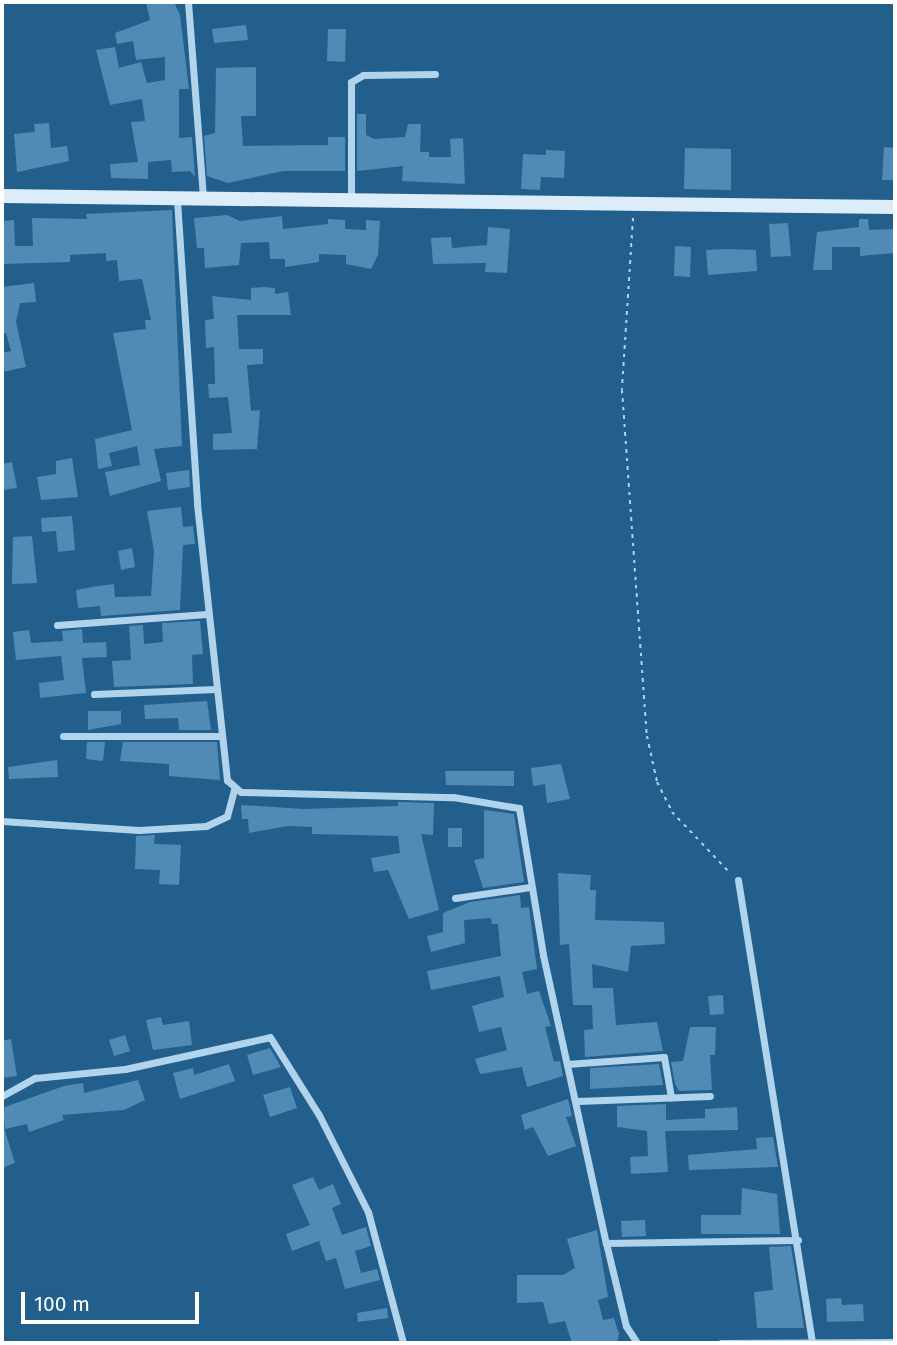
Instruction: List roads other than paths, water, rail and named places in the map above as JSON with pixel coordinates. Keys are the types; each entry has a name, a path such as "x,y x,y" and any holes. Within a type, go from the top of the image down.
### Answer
{"main road":[{"path":"2,196 895,207"}],"street":[{"path":"188,2 204,200"},
{"path":"351,202 351,82 363,75 435,74"},
{"path":"177,200 207,614 227,780 234,790"},
{"path":"57,625 207,614"},
{"path":"94,694 216,688"},
{"path":"63,736 222,736"},
{"path":"2,821 139,830 206,826 227,816 234,790"},
{"path":"234,790 496,801 519,808 530,887 567,1064 578,1101 606,1243 622,1313 636,1343"},
{"path":"738,880 798,1240 812,1341"},
{"path":"455,898 530,887"},
{"path":"2,1096 35,1078 125,1069 270,1037 313,1103 368,1212 402,1343"},
{"path":"567,1064 660,1056 669,1062 671,1097"},
{"path":"578,1101 710,1096"},
{"path":"606,1243 798,1240"},
{"path":"721,1343 895,1342"}]}
